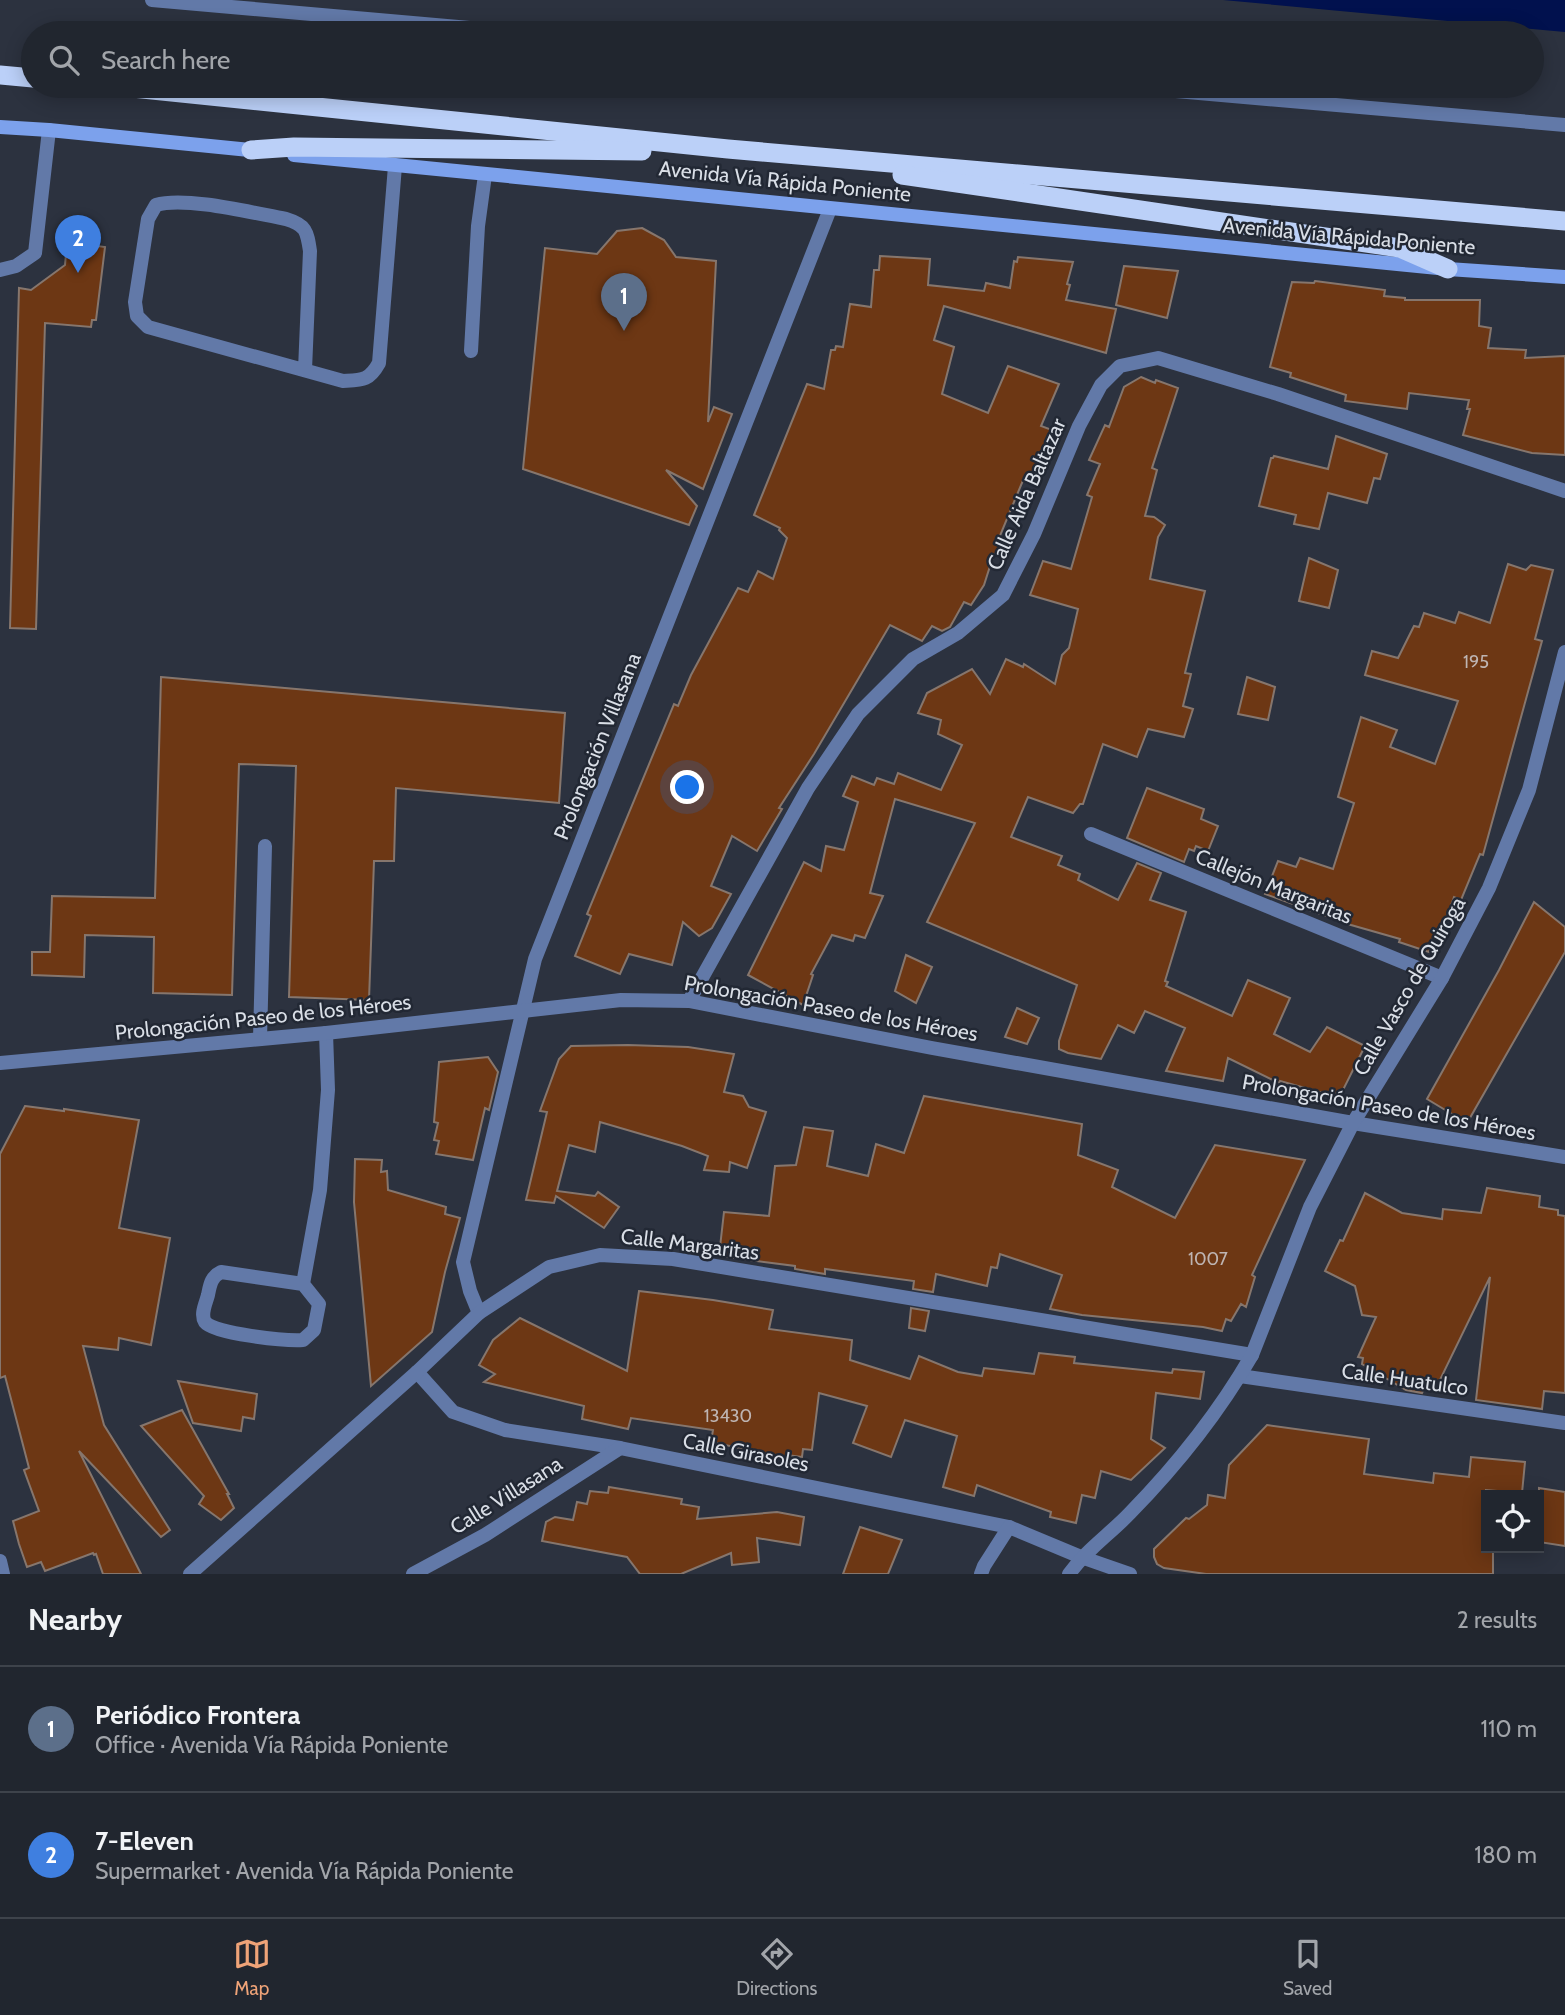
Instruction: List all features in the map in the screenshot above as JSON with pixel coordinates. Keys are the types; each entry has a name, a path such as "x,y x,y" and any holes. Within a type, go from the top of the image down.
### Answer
{"highway":[{"path":"0,75 21,77"},
{"name":"Avenida Vía Rápida Poniente","path":"230,98 729,149 1565,221"},
{"path":"251,150 294,146 666,152 729,149"},
{"path":"841,157 886,172 1400,248 1448,269"}],"main road":[{"name":"Avenida Vía Rápida Poniente","path":"0,127 1448,269 1565,277"}],"street":[{"path":"152,0 391,21"},
{"path":"1256,98 1565,125"},
{"path":"0,270 16,266 35,253 49,130"},
{"path":"305,370 310,251 307,233 300,223 168,201 156,205 148,219 135,302 137,316 148,327 343,381 360,380 373,374 379,363 395,166"},
{"path":"471,351 478,226 485,175"},
{"name":"Prolongación Villasana","path":"479,1313 463,1262 535,959 830,209"},
{"name":"Calle Aida Baltazar","path":"689,1000 808,788 858,714 913,659 958,633 1003,595 1034,534 1079,426 1101,385 1120,366 1158,358 1278,394 1565,491"},
{"name":"Calle Vasco de Quiroga","path":"1069,1574 1081,1557 1128,1515 1195,1439 1252,1355 1310,1207 1353,1123 1442,978 1489,888 1529,790 1565,652"},
{"name":"Callejón Margaritas","path":"1091,834 1442,978"},
{"path":"260,1039 265,846"},
{"name":"Prolongación Paseo de los Héroes","path":"0,1063 326,1033 621,1000 689,1000 932,1048 1353,1123 1565,1157"},
{"path":"303,1284 221,1272 215,1275 211,1282 202,1314 212,1327 285,1341 303,1340 314,1330 319,1304 303,1284 320,1189 328,1090 326,1033"},
{"name":"Calle Margaritas","path":"190,1574 417,1372 479,1313 549,1267 600,1255 673,1259 1252,1355"},
{"name":"Calle Girasoles","path":"417,1372 453,1412 505,1430 620,1448 1009,1527 1130,1574"},
{"name":"Calle Huatulco","path":"1240,1376 1565,1423"},
{"name":"Calle Villasana","path":"413,1574 485,1535 620,1448"},
{"path":"981,1574 1009,1527"},
{"path":"0,1561 3,1574"}],"shaded area":[{"path":"1223,0 1565,0 1565,32 1544,30 1544,21 1447,21"}],"building":[{"path":"642,228 664,240 676,257 716,261 708,422 714,407 732,414 703,489 666,470 697,506 689,525 523,469 545,248 597,254 617,231"},
{"path":"83,231 99,234 97,246 105,247 96,320 92,320 91,327 45,323 36,629 10,628 19,288 31,290 65,265 67,244"},
{"path":"880,256 930,259 928,285 984,291 986,283 1010,288 1014,261 1017,262 1018,257 1073,262 1066,300 1116,309 1106,353 944,306 934,340 954,347 942,394 988,413 1008,366 1059,384 1041,426 1052,430 1047,444 1032,481 1024,478 999,538 1003,540 992,560 984,585 971,605 964,602 950,627 942,631 932,626 922,641 890,625 779,808 782,809 757,851 732,836 711,886 731,894 712,928 699,936 683,922 672,965 629,954 620,974 575,956 591,916 587,914 674,704 678,706 691,675 738,588 748,592 758,571 773,579 787,538 780,528 754,515 807,384 824,389 831,350 835,350 836,346 843,347 850,304 871,307 874,270 879,270"},
{"path":"1124,266 1178,271 1167,318 1116,305"},
{"path":"1315,281 1385,290 1384,296 1405,300 1480,300 1479,326 1491,328 1488,348 1526,350 1525,358 1565,356 1565,455 1532,453 1463,435 1470,409 1467,409 1469,400 1409,393 1407,409 1345,401 1346,395 1290,377 1291,373 1270,367 1292,282"},
{"path":"1141,377 1178,388 1152,468 1157,470 1145,516 1154,517 1165,525 1158,537 1150,579 1205,591 1185,673 1191,674 1183,706 1193,709 1184,737 1148,729 1137,757 1103,744 1083,804 1073,813 1028,797 1011,837 1062,856 1058,865 1080,874 1078,880 1118,900 1137,863 1161,873 1150,900 1186,912 1165,981 1168,982 1166,986 1232,1016 1248,980 1290,998 1274,1034 1310,1052 1327,1027 1365,1046 1342,1092 1330,1095 1280,1081 1279,1083 1228,1058 1223,1081 1166,1071 1185,1028 1145,1011 1134,1033 1118,1025 1101,1059 1059,1049 1059,1041 1077,985 927,922 975,823 895,799 870,893 883,896 865,938 855,935 853,941 832,935 811,974 813,975 803,1005 748,975 804,862 821,871 826,846 844,850 858,802 843,796 852,776 874,785 877,778 894,784 898,773 941,790 962,745 938,734 941,720 918,713 927,693 972,669 990,694 1006,659 1023,667 1024,664 1055,684 1062,655 1069,648 1078,609 1030,595 1043,561 1071,569 1092,497 1087,495 1100,464 1089,460 1105,425 1109,427 1124,387"},
{"path":"1336,436 1387,454 1380,479 1374,478 1367,503 1328,493 1319,529 1294,524 1296,515 1259,506 1271,458 1274,456 1328,469"},
{"path":"1309,558 1338,570 1329,608 1299,601"},
{"path":"1508,564 1526,570 1531,565 1553,570 1535,639 1542,641 1483,855 1480,854 1461,900 1454,897 1437,945 1432,943 1429,952 1399,942 1400,939 1351,925 1265,894 1278,861 1296,867 1300,858 1333,869 1354,803 1338,797 1361,717 1397,730 1390,747 1435,764 1458,701 1365,675 1372,651 1398,658 1414,626 1419,627 1424,613 1455,623 1459,612 1490,623"},
{"path":"161,677 565,713 559,803 396,788 394,861 374,861 369,1000 289,997 296,766 239,764 232,995 153,993 154,937 85,935 84,977 32,975 32,952 50,952 52,896 155,898"},
{"path":"1247,677 1275,687 1268,720 1238,714"},
{"path":"1147,788 1204,809 1201,819 1218,826 1208,851 1196,846 1194,851 1189,849 1184,862 1127,838"},
{"path":"1534,902 1565,927 1565,952 1467,1123 1427,1099"},
{"path":"906,955 932,967 916,1003 895,991"},
{"path":"1017,1008 1039,1018 1027,1044 1005,1037"},
{"path":"571,1046 688,1047 734,1054 724,1092 743,1096 749,1107 766,1112 747,1168 730,1162 729,1172 704,1170 708,1156 600,1122 595,1152 569,1145 557,1191 595,1196 598,1192 619,1207 604,1228 556,1196 554,1203 526,1200 547,1112 540,1111 559,1059"},
{"path":"488,1057 498,1072 489,1110 485,1108 473,1160 436,1154 439,1141 434,1140 438,1123 434,1122 439,1062"},
{"path":"924,1096 1082,1124 1078,1155 1118,1170 1112,1187 1175,1218 1215,1145 1305,1160 1252,1275 1255,1277 1246,1307 1241,1304 1231,1321 1226,1319 1222,1331 1050,1309 1062,1275 1000,1254 997,1268 991,1267 987,1286 936,1274 933,1292 913,1289 914,1281 825,1269 825,1274 795,1269 795,1266 719,1256 724,1212 769,1216 775,1166 796,1165 804,1127 833,1131 827,1166 868,1176 876,1144 904,1153"},
{"path":"25,1106 139,1120 119,1228 170,1238 151,1345 119,1338 118,1350 83,1346 104,1425 170,1530 161,1537 79,1451 141,1574 103,1574 96,1554 93,1553 45,1571 41,1562 27,1567 13,1521 39,1511 24,1470 29,1468 5,1376 0,1378 0,1154"},
{"path":"355,1159 382,1160 381,1172 387,1171 388,1190 446,1207 445,1214 460,1218 432,1332 371,1386 354,1202"},
{"path":"1487,1188 1540,1196 1539,1207 1558,1210 1558,1215 1565,1216 1565,1393 1544,1391 1542,1409 1476,1400 1490,1277 1438,1384 1428,1379 1422,1393 1406,1390 1362,1364 1363,1358 1358,1357 1376,1317 1362,1315 1355,1286 1325,1271 1340,1240 1343,1241 1365,1193 1402,1213 1442,1219 1443,1209 1481,1213"},
{"path":"639,1291 773,1310 769,1329 852,1340 850,1360 910,1379 919,1356 958,1372 982,1376 984,1368 1034,1374 1039,1353 1075,1357 1074,1363 1172,1373 1173,1369 1204,1372 1200,1399 1156,1393 1151,1439 1165,1448 1131,1480 1101,1471 1095,1498 1082,1495 1076,1523 1050,1517 1051,1512 977,1485 974,1496 943,1487 957,1436 905,1420 891,1457 853,1443 867,1406 819,1393 812,1450 803,1449 802,1457 787,1455 786,1458 711,1442 713,1430 631,1418 628,1429 582,1419 584,1406 484,1382 495,1374 479,1365 493,1340 520,1318 627,1371"},
{"path":"911,1308 929,1311 925,1331 909,1328"},
{"path":"178,1381 257,1394 254,1419 243,1417 241,1431 193,1423"},
{"path":"182,1410 229,1494 234,1508 221,1520 199,1504 204,1496 141,1426"},
{"path":"1267,1425 1369,1439 1364,1474 1433,1483 1434,1473 1469,1477 1471,1457 1525,1462 1522,1490 1481,1490 1481,1553 1493,1553 1493,1574 1206,1574 1164,1568 1157,1564 1154,1549 1186,1518 1189,1519 1207,1505 1208,1495 1225,1498 1229,1465"},
{"path":"609,1487 682,1499 681,1504 699,1507 697,1519 777,1512 804,1517 800,1545 757,1538 759,1562 732,1565 731,1553 681,1574 640,1574 627,1557 542,1541 546,1522 555,1517 573,1520 577,1502 587,1504 590,1491 608,1493"},
{"path":"1539,1488 1565,1492 1565,1546 1544,1543 1544,1490"},
{"path":"860,1527 902,1540 888,1574 843,1574"}],"place":[{"name":"7-Eleven","path":"78,273"},
{"name":"Periódico Frontera","path":"624,331"}]}
